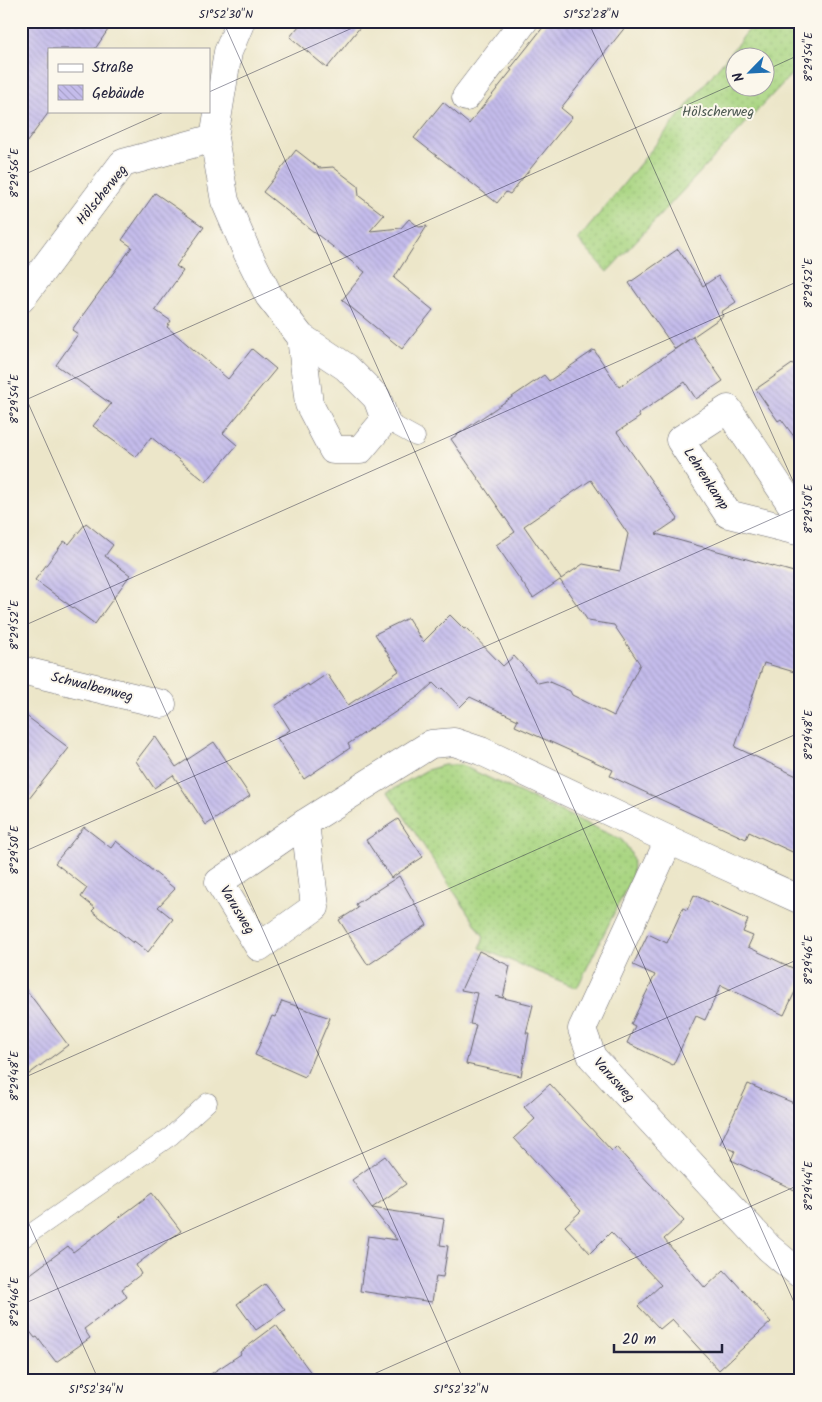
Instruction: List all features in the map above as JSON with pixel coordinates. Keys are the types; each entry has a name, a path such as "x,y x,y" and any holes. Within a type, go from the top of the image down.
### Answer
{"street":[{"path":"242,21 228,52 214,138 225,201 269,296 301,337 346,367 377,398 385,420 360,450 332,450 309,404 301,337"},
{"path":"466,96 524,21"},
{"name":"Hölscherweg","path":"21,299 124,163 214,138"},
{"name":"Lehrenkamp","path":"801,519 728,409 680,440 728,514 801,532"},
{"name":"Schwalbenweg","path":"21,670 162,704"},
{"path":"305,823 431,744 454,742 481,751 801,900"},
{"name":"Varusweg","path":"669,840 582,1029 592,1057 769,1248 801,1275"}],"lane":[{"path":"385,420 416,438"},
{"path":"21,1240 171,1136 208,1102"}],"green space":[{"name":"Hölscherweg","path":"756,21 801,21 801,64 774,93 774,48 734,48"},
{"name":"Hölscherweg","path":"724,60 724,98 769,98 607,272 578,240"},
{"path":"444,765 461,765 622,840 631,853 633,861 632,877 577,988 480,948 484,937 388,792 427,770"}],"building":[{"path":"21,21 114,21 96,48 48,48 49,112 21,150"},
{"path":"303,21 365,21 327,68 290,37"},
{"path":"548,21 630,21 561,108 572,117 510,194 506,192 497,203 414,138 443,102 469,124"},
{"path":"296,150 319,168 333,167 358,186 359,196 384,215 370,231 401,228 409,219 419,227 427,226 394,278 433,310 402,349 342,300 365,272 263,192"},
{"path":"155,193 204,227 176,266 183,271 155,310 171,321 167,327 228,379 252,349 276,369 223,433 237,445 206,482 151,437 136,457 93,426 111,404 56,365 78,334 72,330 132,247 122,240"},
{"path":"678,249 703,286 718,276 736,302 721,312 723,316 675,349 629,283"},
{"path":"693,337 723,381 696,399 685,382 638,414 640,417 617,432 678,519 656,534 801,574 801,674 764,663 735,747 801,778 801,856 749,832 746,839 610,776 613,770 515,726 518,720 470,697 460,707 442,688 440,690 433,683 419,696 348,744 350,748 304,779 277,738 290,730 275,706 308,684 309,686 327,674 348,705 399,671 375,634 408,618 423,642 450,615 464,629 466,628 503,666 514,656 538,683 547,681 570,691 572,695 614,716 640,664 614,625 588,621 560,580 533,598 496,545 515,532 451,439 544,375 549,381 594,350 619,387","holes":["591,480 628,534 620,571 583,564 561,579 524,526"]},
{"path":"801,358 801,446 781,419 778,421 756,389"},
{"path":"86,523 113,545 105,556 130,575 95,624 35,580 64,541 69,544"},
{"path":"21,712 69,748 21,809"},
{"path":"155,736 176,767 214,742 250,796 206,825 173,775 154,788 136,761"},
{"path":"398,819 423,857 391,878 366,840"},
{"path":"84,827 111,848 116,841 175,889 158,907 173,919 148,952 134,941 133,943 92,911 95,908 81,897 87,888 55,863"},
{"path":"399,876 427,925 368,965 339,920 358,908 356,904"},
{"path":"694,895 748,920 743,932 753,936 748,947 801,972 801,979 784,1015 721,985 705,1020 696,1016 673,1065 627,1043 635,1026 631,1024 655,975 633,965 648,934 667,943 683,908 687,910"},
{"path":"479,951 510,966 503,998 533,1005 526,1033 529,1033 521,1076 466,1064 476,1025 470,1024 477,993 461,990"},
{"path":"21,983 68,1045 21,1080"},
{"path":"282,1001 330,1018 305,1077 255,1055 272,1016 275,1017"},
{"path":"550,1084 612,1151 616,1147 684,1221 664,1239 705,1288 724,1270 771,1322 719,1370 672,1319 660,1329 638,1306 661,1285 611,1232 590,1253 565,1226 581,1211 514,1138 535,1119 524,1107"},
{"path":"748,1084 801,1106 801,1193 731,1160 735,1151 720,1144"},
{"path":"385,1156 406,1184 372,1208 352,1180"},
{"path":"152,1193 181,1231 136,1265 141,1274 122,1289 127,1297 84,1329 90,1338 56,1362 21,1320 21,1281 68,1246 73,1252"},
{"path":"372,1208 444,1219 440,1245 448,1246 443,1277 436,1276 432,1302 360,1291 368,1236 397,1240"},
{"path":"265,1284 285,1310 256,1330 237,1304"},
{"path":"276,1325 317,1381 200,1381 241,1354 240,1352"}]}
